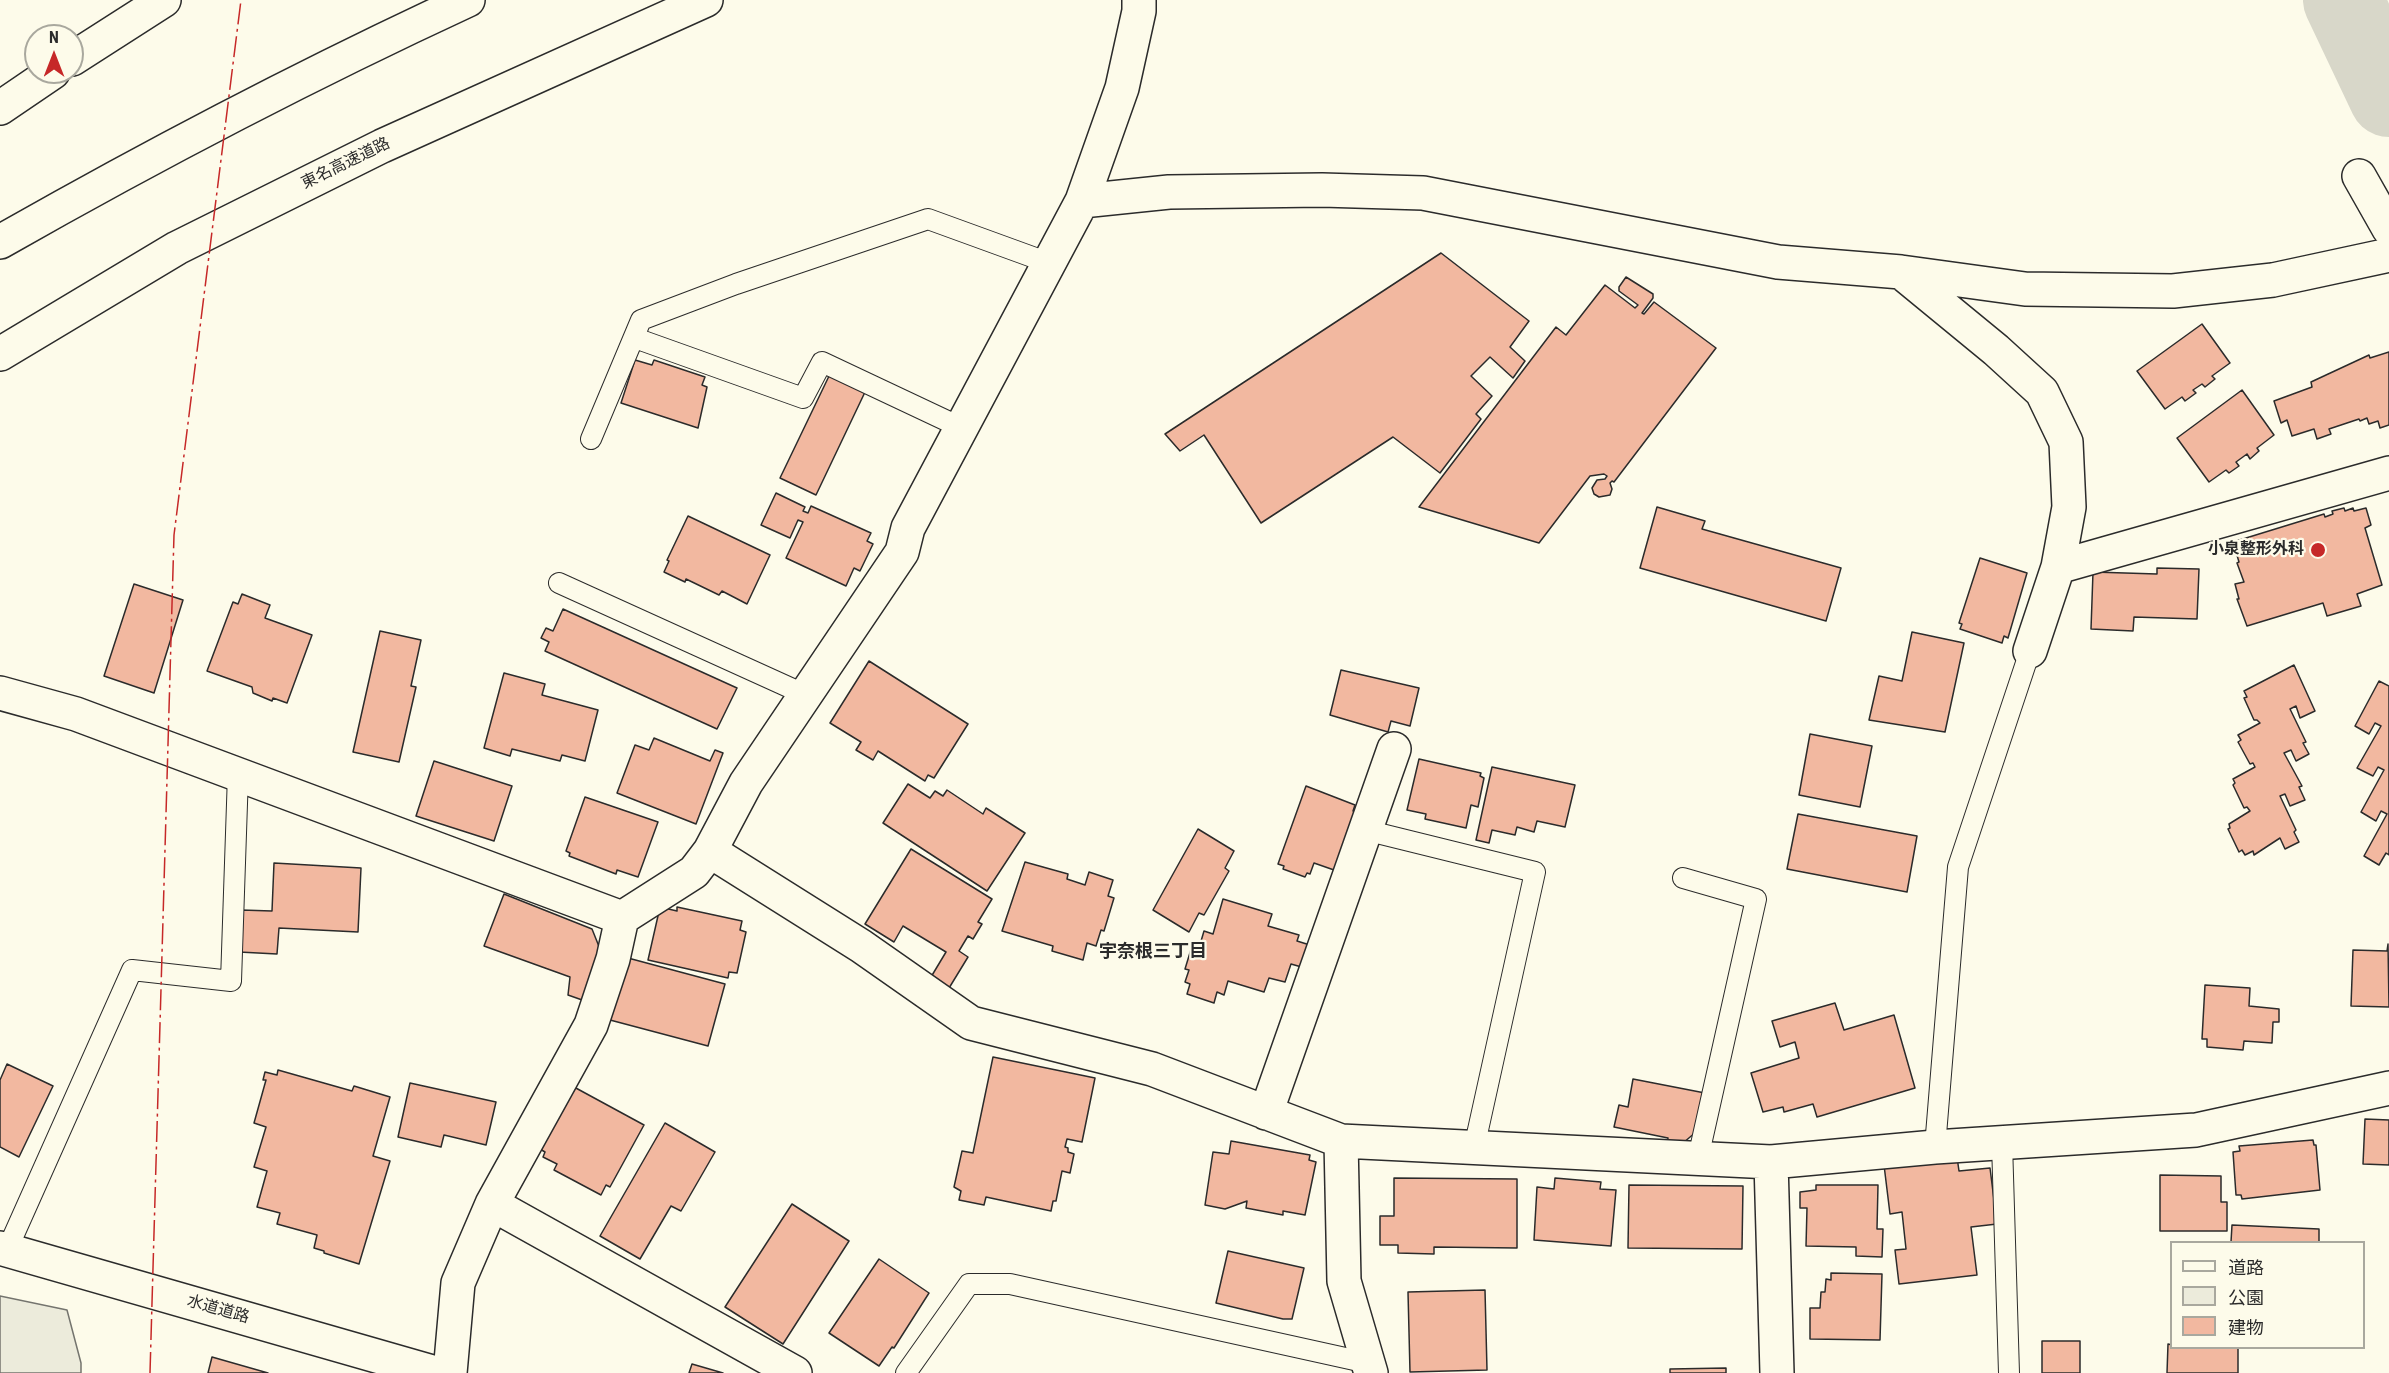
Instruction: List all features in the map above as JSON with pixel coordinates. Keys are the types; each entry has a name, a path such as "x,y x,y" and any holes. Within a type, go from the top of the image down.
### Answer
{"main road":[{"path":"84,51 164,0"},
{"path":"0,242 143,161 349,55 468,0"},
{"name":"東名高速道路","path":"0,354 177,248 371,151 706,0"},
{"path":"450,1373 458,1283 492,1204 591,1025 613,959 622,918 694,872 710,851 746,783 902,552 909,528 1082,201 1122,88 1139,11 1139,0"},
{"path":"0,108 35,84"},
{"path":"2359,176 2389,229"},
{"path":"1082,201 1169,192 1322,189 1423,193 1778,262 1901,272 2025,289 2173,291 2273,280 2389,255"},
{"path":"1901,272 1996,350 2042,392 2066,442 2069,507 2058,567 2030,651"},
{"path":"2058,567 2389,473"},
{"path":"0,693 76,714 622,918"},
{"path":"1266,1113 1394,749"},
{"path":"710,851 861,945 971,1023 1152,1069 1341,1141 1771,1162 1935,1147 2196,1130 2389,1088"},
{"path":"1341,1141 1344,1281 1370,1368"},
{"path":"1771,1162 1777,1373"},
{"path":"492,1204 795,1373"},
{"name":"水道道路","path":"4,1249 436,1373"}],"lane":[{"path":"591,439 641,320 736,284 928,219 1049,263"},
{"path":"635,338 803,399 822,362 962,428"},
{"path":"560,583 806,695"},
{"path":"1935,1147 1958,867 2030,651"},
{"path":"4,1249 132,970 231,981 238,774"},
{"path":"1365,830 1535,872 1474,1148"},
{"path":"1683,878 1756,899 1698,1158"},
{"path":"2002,1143 2009,1373"},
{"path":"906,1373 969,1284 1010,1284 1370,1368"}],"green space":[{"path":"0,1296 67,1310 81,1363 81,1373 0,1373"}],"building":[{"path":"1441,253 1529,321 1510,347 1525,361 1513,378 1490,357 1471,376 1492,396 1476,414 1481,419 1440,473 1393,437 1261,523 1204,435 1180,451 1165,434"},
{"path":"1626,277 1653,294 1653,298 1642,313 1644,314 1654,302 1716,348 1614,482 1610,483 1612,489 1610,495 1599,497 1594,494 1592,488 1597,480 1605,479 1607,476 1604,474 1590,476 1539,543 1419,507 1556,327 1566,335 1605,285 1635,308 1638,305 1619,291"},
{"path":"2202,324 2230,363 2212,376 2215,379 2205,387 2202,384 2193,390 2196,393 2185,401 2182,397 2165,409 2137,371"},
{"path":"2389,352 2389,425 2380,428 2378,421 2369,424 2367,418 2360,421 2359,419 2329,429 2331,434 2317,439 2314,429 2292,436 2287,420 2281,423 2274,401 2312,387 2311,382 2369,355 2370,358"},
{"path":"635,360 652,365 654,360 705,377 702,385 707,387 698,428 621,403"},
{"path":"830,374 866,390 816,495 780,478"},
{"path":"2242,390 2274,435 2257,448 2259,451 2250,459 2247,454 2236,462 2239,466 2229,473 2226,470 2209,482 2177,438"},
{"path":"776,493 805,507 803,511 808,513 811,506 871,533 867,541 873,544 860,571 854,568 846,586 786,558 803,522 798,520 790,538 761,525"},
{"path":"1657,507 1705,521 1702,529 1841,568 1826,621 1640,568"},
{"path":"2344,508 2345,511 2353,508 2354,511 2366,508 2371,525 2365,528 2382,585 2357,594 2361,606 2327,616 2323,603 2247,626 2237,599 2239,599 2235,584 2244,582 2233,542 2324,514 2325,517 2333,514 2332,511"},
{"path":"688,516 770,555 747,604 722,591 719,595 686,579 685,582 664,572 669,561 667,560"},
{"path":"1980,558 2027,573 2008,638 2004,636 2002,643 1960,629 1962,624 1959,623"},
{"path":"2157,568 2199,569 2197,619 2134,617 2133,631 2091,629 2093,572 2157,574"},
{"path":"134,584 183,600 154,693 104,676"},
{"path":"242,594 270,605 265,618 312,635 287,703 273,698 272,701 253,693 252,687 207,671 233,602 238,604"},
{"path":"563,609 737,688 717,729 545,651 549,642 541,638 546,628 553,631"},
{"path":"380,631 421,640 411,686 416,687 399,762 353,752"},
{"path":"1912,632 1964,643 1945,732 1869,720 1879,676 1902,681"},
{"path":"869,661 968,724 934,778 928,775 925,781 878,751 873,760 856,750 861,742 830,723"},
{"path":"2294,665 2315,711 2300,718 2296,706 2290,709 2306,742 2303,743 2309,754 2296,761 2291,750 2284,753 2302,786 2299,787 2305,800 2290,806 2285,794 2280,796 2296,830 2294,832 2299,842 2285,849 2280,838 2254,855 2253,851 2245,855 2242,850 2239,852 2228,829 2229,824 2250,811 2247,807 2244,808 2233,785 2235,783 2233,779 2255,767 2253,763 2250,764 2238,742 2241,740 2238,735 2260,723 2254,720 2244,698 2247,697 2244,691"},
{"path":"1341,670 1419,688 1410,726 1391,721 1388,732 1330,715"},
{"path":"504,673 545,684 542,695 598,710 585,761 562,755 560,761 512,749 510,756 484,748"},
{"path":"2379,681 2389,686 2389,855 2386,853 2379,865 2364,856 2387,814 2381,811 2376,821 2361,812 2384,770 2378,767 2373,776 2357,768 2381,726 2375,723 2369,734 2355,726"},
{"path":"1810,734 1872,746 1860,807 1799,795"},
{"path":"654,738 710,761 715,750 723,753 696,824 617,793 635,745 649,750"},
{"path":"1419,759 1481,773 1480,776 1484,778 1478,807 1471,805 1466,828 1425,819 1426,814 1407,810"},
{"path":"434,761 512,786 494,841 416,816"},
{"path":"1492,767 1575,785 1565,827 1537,821 1534,832 1517,827 1515,835 1492,830 1489,843 1476,840"},
{"path":"908,784 930,798 935,791 943,796 947,790 983,814 986,808 1025,833 987,891 883,823"},
{"path":"1306,786 1355,805 1353,811 1359,814 1334,870 1314,863 1310,874 1307,873 1305,877 1283,869 1284,866 1278,864"},
{"path":"585,797 658,822 638,877 617,870 616,874 569,856 570,853 566,851"},
{"path":"1798,814 1917,836 1907,892 1787,869"},
{"path":"1198,829 1234,851 1225,868 1229,871 1204,915 1199,913 1189,932 1153,910"},
{"path":"911,849 992,899 978,922 982,924 973,939 968,936 959,951 968,957 946,993 928,982 946,952 903,926 894,942 865,924"},
{"path":"1025,862 1068,874 1067,879 1085,885 1089,872 1113,880 1108,896 1114,898 1104,931 1101,930 1096,946 1087,943 1083,960 1052,951 1053,946 1002,931"},
{"path":"274,863 361,868 358,932 279,928 277,954 239,952 241,910 272,911"},
{"path":"504,894 592,929 602,954 585,1001 568,995 570,977 484,946"},
{"path":"1223,899 1272,914 1268,926 1299,935 1297,941 1313,946 1305,968 1291,964 1285,982 1269,978 1264,992 1228,981 1224,995 1217,992 1214,1003 1187,994 1190,984 1185,982 1189,970 1185,969 1192,946 1199,948 1204,931 1213,934"},
{"path":"660,907 677,911 677,907 742,921 740,930 746,932 737,973 729,972 728,978 648,960"},
{"path":"2388,944 2389,1007 2351,1006 2353,950 2387,951"},
{"path":"628,958 725,984 708,1046 610,1020"},
{"path":"2205,985 2250,988 2249,1006 2279,1009 2279,1022 2273,1022 2272,1043 2244,1041 2243,1050 2207,1047 2207,1039 2202,1039"},
{"path":"1835,1003 1844,1030 1894,1015 1915,1088 1817,1117 1813,1104 1784,1112 1783,1107 1763,1112 1751,1073 1799,1058 1795,1042 1780,1047 1772,1021"},
{"path":"993,1057 1095,1078 1082,1142 1067,1139 1065,1147 1068,1148 1068,1152 1074,1154 1070,1173 1062,1171 1056,1201 1053,1201 1051,1211 986,1197 984,1205 959,1200 961,1191 954,1187 962,1151 973,1153"},
{"path":"7,1064 53,1086 19,1157 0,1147 0,1080"},
{"path":"278,1070 352,1091 354,1086 390,1097 373,1156 390,1161 359,1264 314,1248 317,1235 277,1224 280,1213 257,1207 267,1171 254,1167 266,1127 254,1123 266,1080 263,1080 265,1072 277,1075"},
{"path":"1633,1079 1705,1093 1696,1132 1683,1143 1667,1143 1668,1138 1614,1127 1619,1105 1628,1107"},
{"path":"410,1083 496,1102 486,1145 444,1135 441,1147 398,1137"},
{"path":"574,1087 644,1125 610,1187 606,1185 601,1195 554,1170 557,1164 543,1157 545,1152 540,1149"},
{"path":"2365,1119 2389,1120 2389,1165 2363,1164"},
{"path":"665,1123 715,1152 681,1211 671,1206 640,1259 600,1236"},
{"path":"2313,1140 2316,1145 2320,1190 2242,1199 2241,1195 2236,1195 2233,1152 2240,1151 2239,1146"},
{"path":"1231,1141 1310,1155 1309,1160 1316,1162 1305,1215 1283,1211 1283,1215 1246,1208 1247,1201 1225,1209 1205,1205 1213,1152 1229,1154"},
{"path":"1957,1157 1959,1171 1990,1168 1997,1224 1971,1227 1977,1275 1899,1284 1895,1250 1906,1249 1902,1212 1890,1214 1884,1165"},
{"path":"2160,1175 2221,1176 2221,1202 2227,1202 2227,1231 2160,1231"},
{"path":"1394,1178 1517,1179 1517,1248 1434,1247 1434,1254 1398,1253 1398,1245 1380,1245 1380,1216 1394,1216"},
{"path":"1555,1178 1601,1182 1600,1189 1616,1190 1611,1246 1534,1240 1537,1187 1554,1189"},
{"path":"1629,1185 1743,1186 1742,1249 1628,1248"},
{"path":"1816,1185 1878,1185 1877,1229 1883,1229 1882,1257 1856,1256 1856,1247 1806,1246 1807,1208 1800,1208 1800,1192 1816,1190"},
{"path":"792,1204 849,1241 783,1344 725,1307"},
{"path":"2232,1225 2319,1229 2319,1241 2231,1241"},
{"path":"1228,1251 1304,1268 1292,1319 1283,1319 1216,1303"},
{"path":"879,1259 929,1293 894,1348 892,1347 879,1366 829,1333"},
{"path":"1831,1273 1882,1274 1880,1340 1810,1339 1810,1308 1820,1308 1821,1292 1825,1292 1826,1279 1831,1280"},
{"path":"1485,1290 1487,1370 1410,1372 1408,1292"},
{"path":"2042,1341 2080,1341 2080,1373 2042,1373"},
{"path":"2168,1344 2170,1349 2238,1349 2238,1373 2167,1373"},
{"path":"212,1357 268,1373 208,1373"},
{"path":"692,1364 723,1373 689,1373"},
{"path":"1726,1368 1726,1373 1670,1373 1670,1369"}],"waterway":[{"path":"2343,0 2389,97"}],"power":[{"path":"150,1373 174,535 241,0"}],"place":[{"name":"小泉整形外科","path":"2318,550"}],"district":[{"name":"宇奈根三丁目","path":"1153,952"}]}
